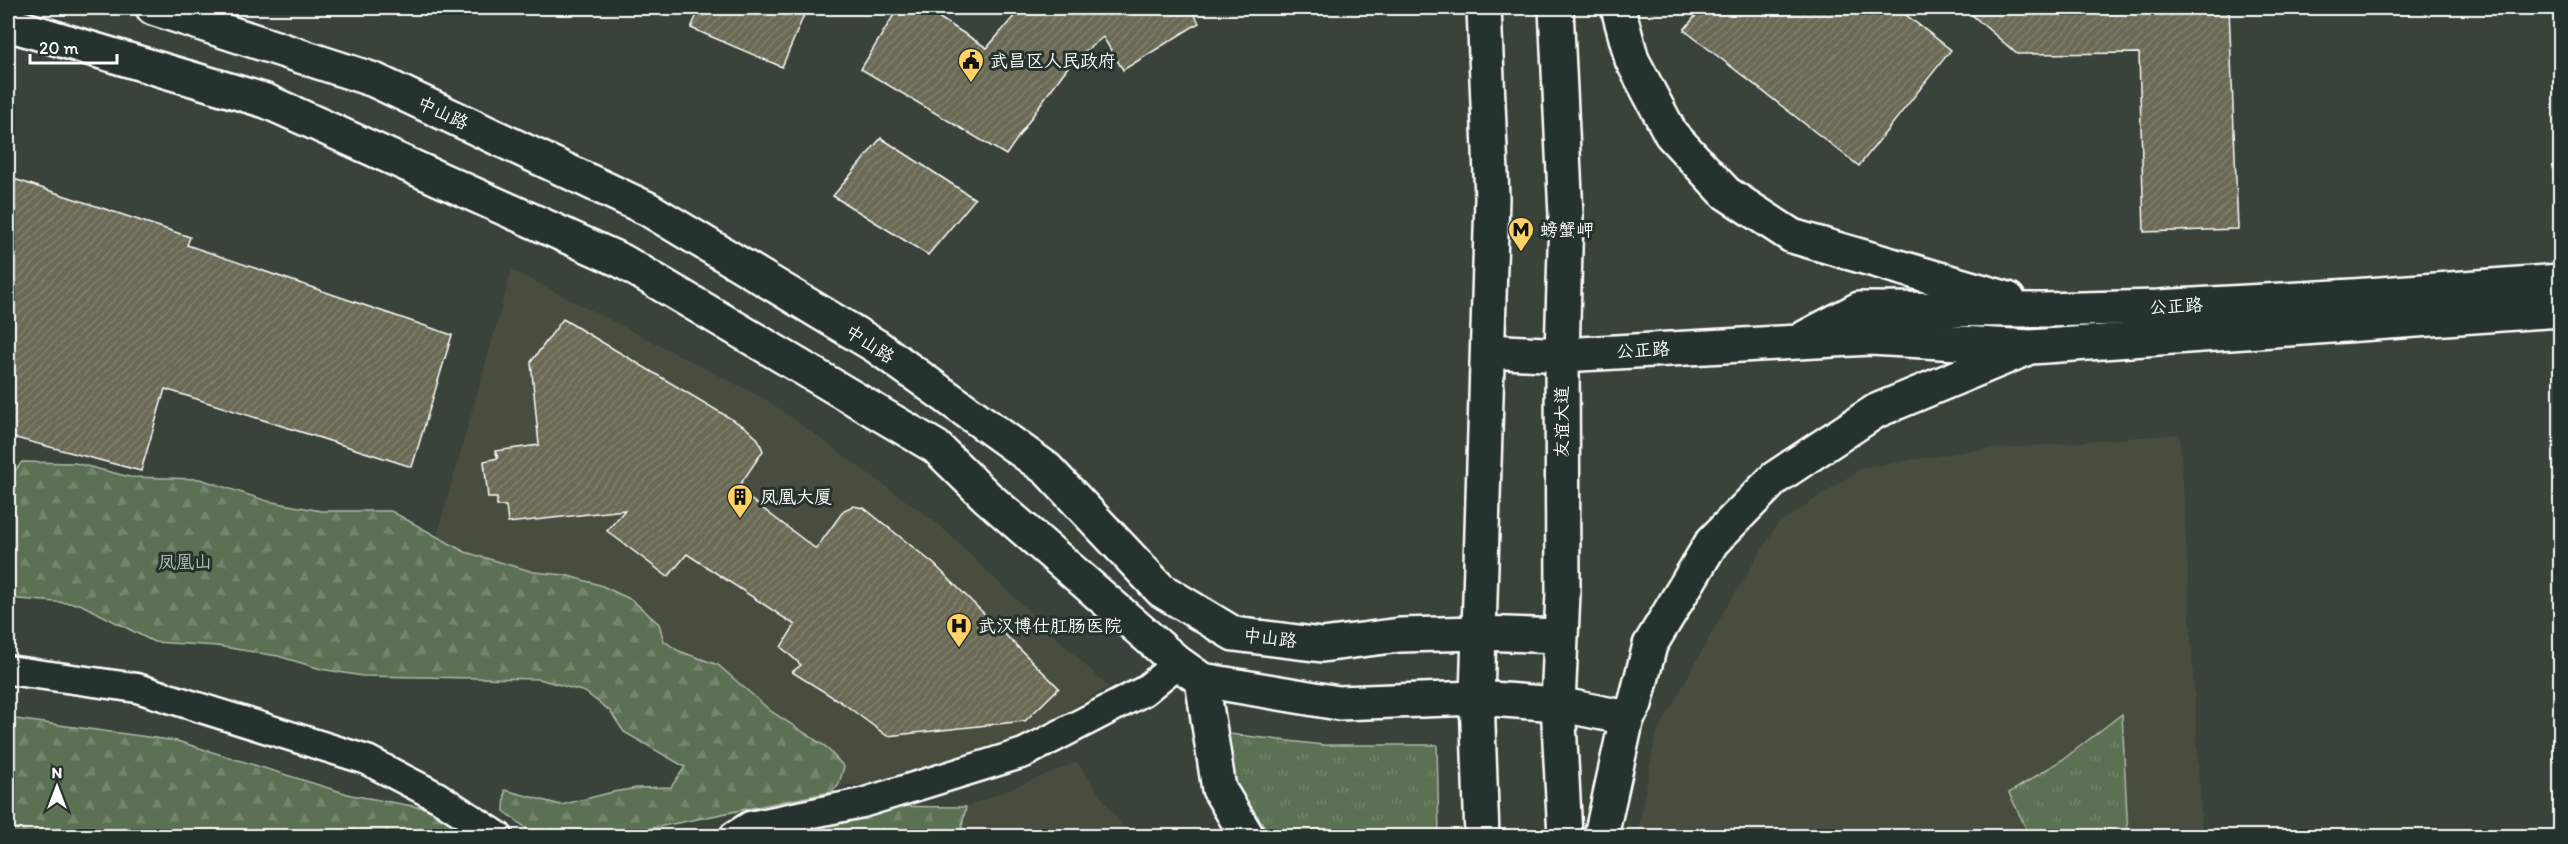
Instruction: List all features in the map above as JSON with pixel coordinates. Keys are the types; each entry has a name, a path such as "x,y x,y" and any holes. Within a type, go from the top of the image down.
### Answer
{"main road":[{"name":"中山路","path":"153,8 374,80 648,209 876,346 1047,469 1161,590 1234,634 1322,645 1400,635 1480,633 1560,636"},
{"path":"1482,837 1477,698 1484,391 1488,351 1492,198 1484,8"},
{"name":"友谊大道","path":"1556,8 1566,215 1562,355 1563,593 1558,704 1565,837"},
{"path":"1618,8 1632,60 1671,134 1726,193 1792,236 2044,310"},
{"path":"8,24 267,101 622,261 936,447 987,497 1190,671 1338,703 1477,698 1558,704 1627,718"},
{"name":"公正路","path":"1799,341 1858,309 2044,310 2330,298 2560,281"},
{"name":"公正路","path":"1488,351 1562,355 1870,338 2031,347 2560,310"},
{"path":"1601,837 1627,718 1635,704 1650,645 1712,542 1775,478 1876,411 2031,347"},
{"path":"1190,671 1219,789 1247,837"}],"street":[{"path":"8,670 137,688 367,760 438,797 498,837"},
{"path":"734,837 750,826 862,803 1024,753 1144,691 1190,671"}],"shaded area":[{"path":"512,270 767,400 938,524 1108,687 955,777 838,786 844,767 825,746 772,712 718,665 679,651 664,641 659,624 565,575 534,572 465,552 437,535"},
{"path":"2180,434 2202,836 1637,836 1656,735 1724,611 1777,525 1862,468 1968,451"},
{"path":"1077,762 1129,836 960,836 966,807"}],"green space":[{"name":"凤凰山","path":"22,462 75,463 130,477 200,479 267,501 321,511 391,511 465,552 534,572 565,575 600,585 632,600 659,624 664,641 679,651 718,665 772,712 825,746 844,767 838,786 831,792 613,836 536,836 504,811 505,790 561,805 637,788 671,787 685,767 624,732 610,711 585,692 539,679 362,676 321,669 278,656 217,646 154,642 80,604 8,598 8,480"},
{"path":"2122,714 2128,836 2030,836 2009,793 2065,758"},
{"path":"8,718 177,741 351,795 435,810 480,836 8,836"},
{"path":"1229,734 1323,745 1437,745 1439,836 1271,836 1221,762"},
{"path":"868,806 966,807 960,836 711,836"}],"building":[{"path":"700,8 807,8 782,67 691,28"},
{"name":"武昌区人民政府","path":"898,8 924,8 987,48 1021,8 1191,8 1199,23 1123,70 1103,37 1071,63 1006,155 861,69"},
{"path":"1702,8 1897,8 1951,50 1859,166 1684,30"},
{"path":"1964,8 2229,8 2238,229 2144,232 2139,53 2017,54"},
{"path":"881,138 975,199 928,255 833,196"},
{"path":"8,177 190,237 187,245 452,335 412,467 165,389 141,471 8,436"},
{"name":"凤凰大厦","path":"563,319 745,427 758,439 763,451 737,489 816,549 844,510 853,506 864,508 934,564 1059,688 1025,721 887,736 844,704 792,672 801,665 781,647 795,625 687,554 668,577 607,531 625,510 508,523 506,506 497,506 497,498 488,498 484,461 498,458 495,451 539,445 531,362"}],"place":[{"name":"武昌区人民政府","path":"971,84"},
{"name":"螃蟹岬","path":"1521,253"},
{"name":"凤凰大厦","path":"740,520"},
{"name":"武汉博仕肛肠医院","path":"959,649"}]}
